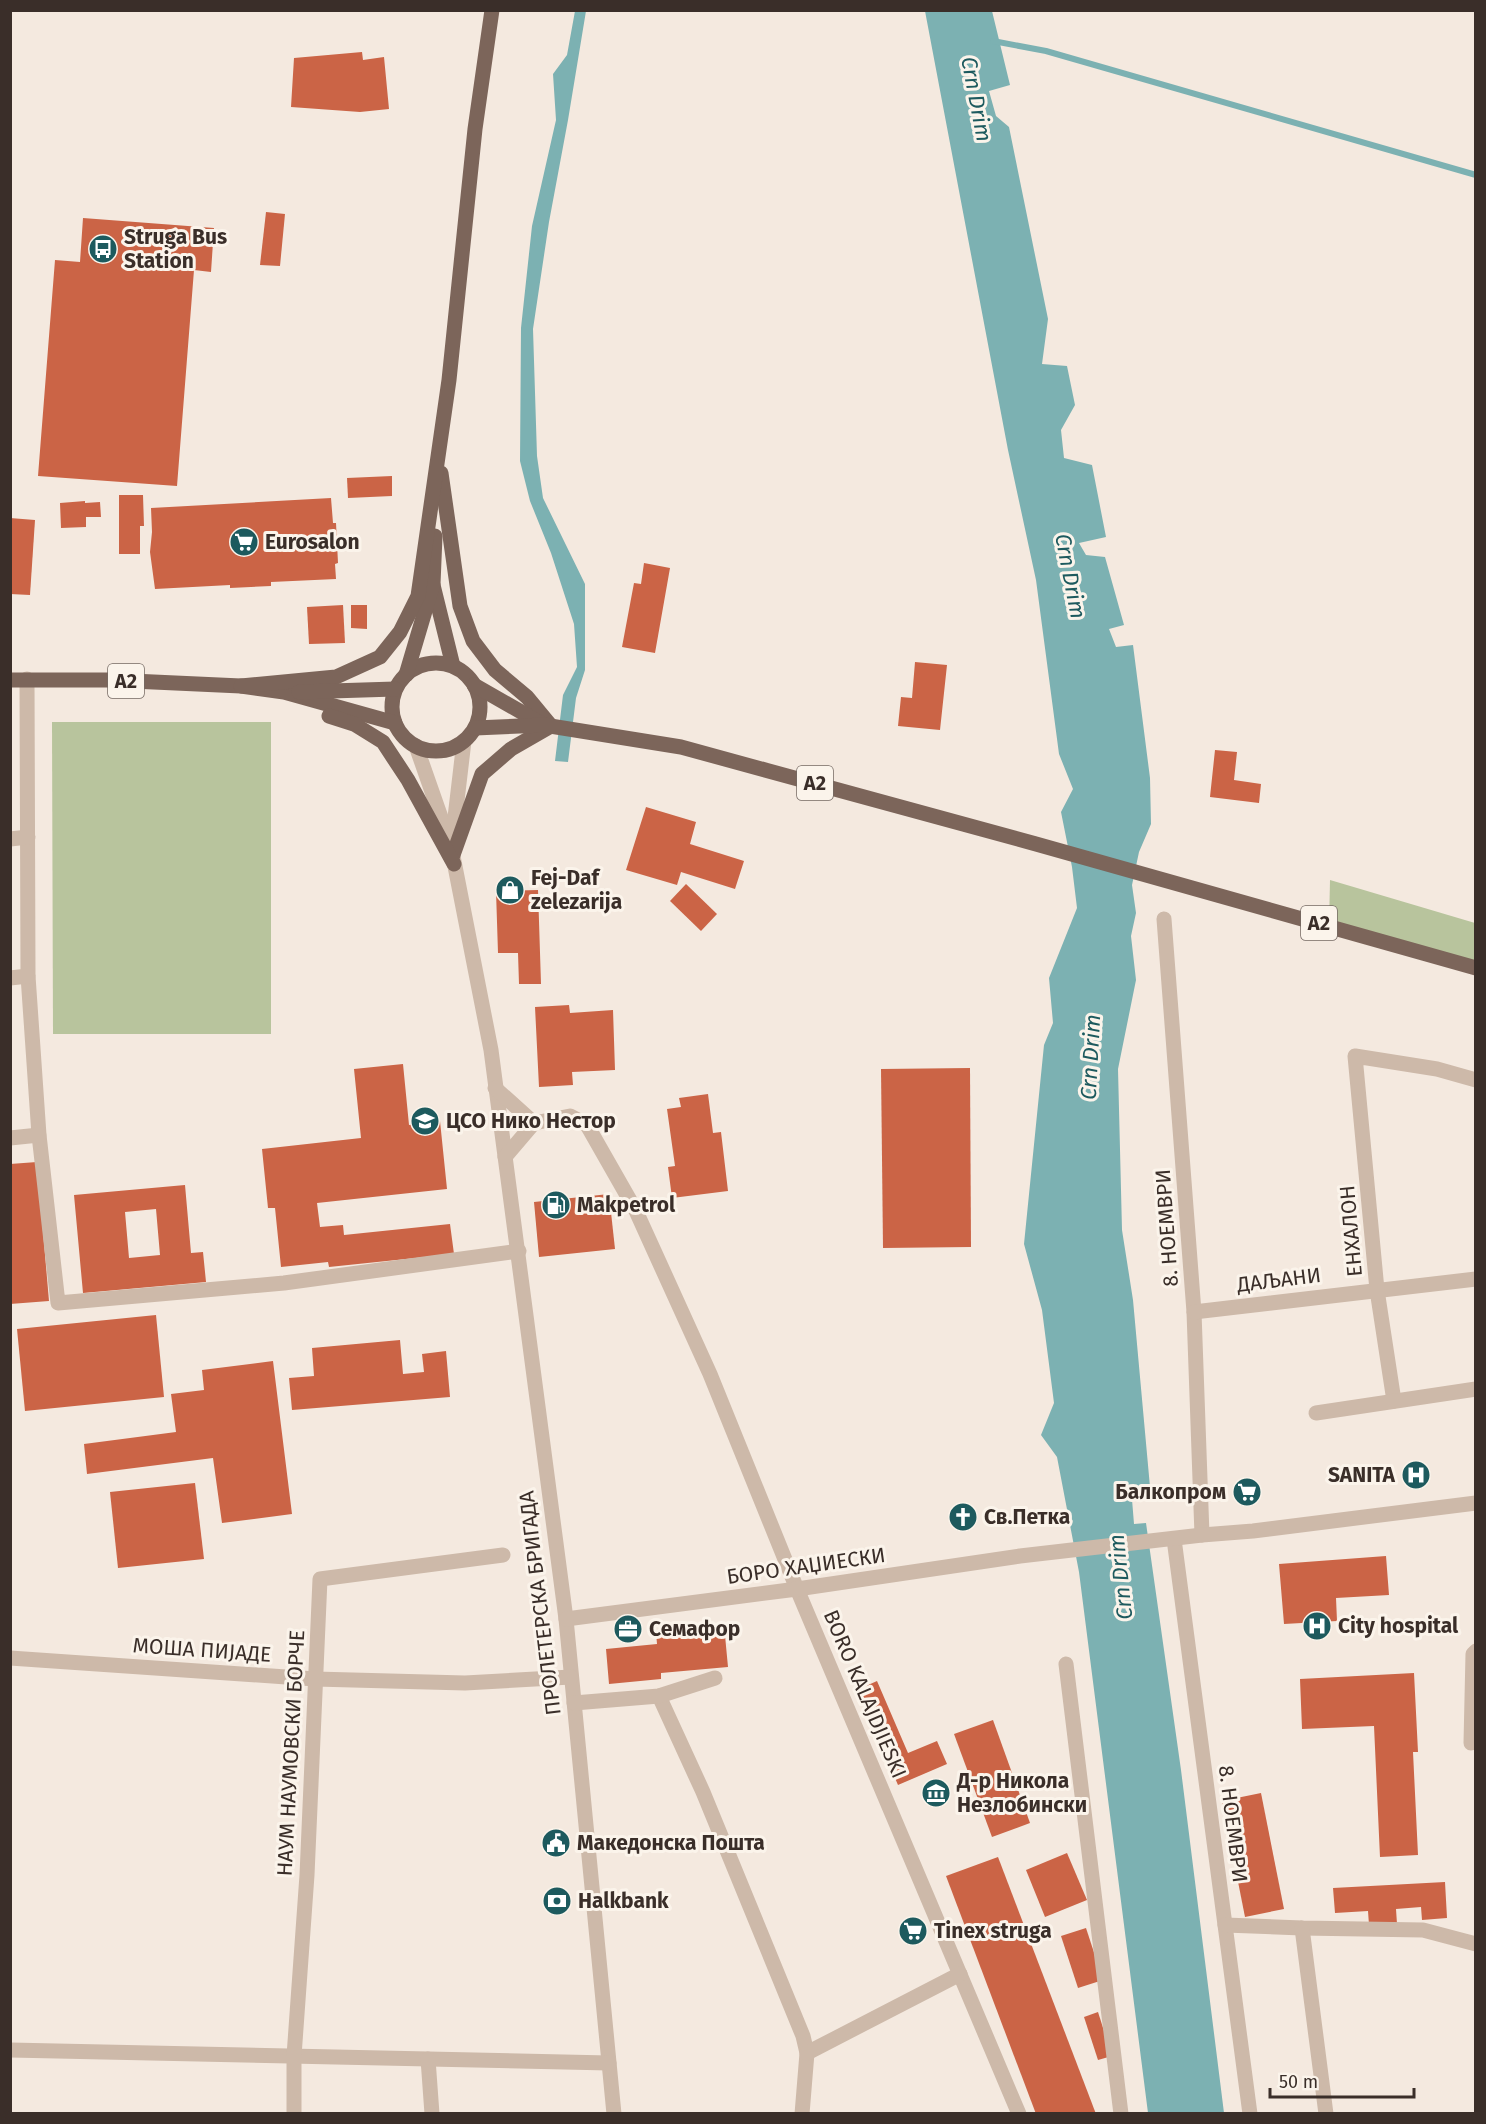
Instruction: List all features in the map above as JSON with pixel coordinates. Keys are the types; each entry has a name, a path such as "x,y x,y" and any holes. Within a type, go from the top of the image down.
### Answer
{"main road":[{"path":"241,686 336,677 380,657 400,632 418,596 449,380 475,129 492,10"},
{"path":"406,675 433,584 438,458"},
{"path":"438,458 460,606 472,641 495,670 527,697 550,726 511,749 482,774 453,855"},
{"path":"433,584 453,666 439,663 421,665 406,675 395,689 392,707 395,723 403,736 416,746 432,751 449,749 464,741 474,728 480,713 479,699 474,685"},
{"name":"A2","path":"453,666 465,674 474,685 550,726"},
{"name":"A2","path":"10,680 110,680 241,686 284,692 395,723"},
{"path":"241,686 343,720 383,742 453,855"},
{"name":"A2","path":"284,692 395,689"},
{"name":"A2","path":"474,728 550,726 681,747 1476,968"}],"street":[{"path":"27,679 28,976 39,1135 58,1303 284,1283 519,1251"},
{"path":"453,855 464,741"},
{"path":"416,746 453,855"},
{"path":"10,839 28,837"},
{"name":"ПРОЛЕТЕРСКА БРИГАДА","path":"453,855 491,1050 519,1251 532,1370 566,1619 614,2114"},
{"name":"8. НОЕМВРИ","path":"1164,919 1194,1312 1203,1535"},
{"path":"10,978 28,976"},
{"name":"ЕНХАЛОН","path":"1394,1401 1377,1290 1355,1056 1437,1069 1476,1080"},
{"path":"495,1088 534,1123 505,1157"},
{"name":"BORO KALAJDJIESKI","path":"534,1123 570,1116 587,1125 631,1202 710,1374 1019,2114"},
{"path":"10,1138 39,1135"},
{"name":"ДАЉАНИ","path":"1194,1312 1476,1279"},
{"path":"1316,1413 1476,1389"},
{"name":"БОРО ХАЏИЕСКИ","path":"566,1619 798,1589 1051,1552 1253,1531 1476,1503"},
{"name":"8. НОЕМВРИ","path":"1174,1539 1250,2114"},
{"name":"НАУМ НАУМОВСКИ БОРЧЕ","path":"294,2114 294,2056 307,1875 320,1579 503,1555"},
{"path":"1471,1743 1473,1654 1476,1651"},
{"name":"МОША ПИЈАДЕ","path":"10,1658 315,1679 465,1683 571,1677"},
{"path":"1066,1664 1121,2114"},
{"path":"573,1704 659,1696 716,1678"},
{"path":"659,1696 703,1792 803,2036 807,2053 802,2114"},
{"path":"1225,1925 1423,1930 1476,1944"},
{"path":"1302,1928 1326,2114"},
{"path":"807,2053 960,1974"},
{"path":"10,2050 609,2063"},
{"path":"428,2059 432,2114"}],"green space":[{"path":"52,722 271,722 271,1034 53,1034"},
{"path":"1330,880 1475,923 1475,968 1329,926"}],"water":[{"path":"575,11 586,11 549,222 533,329 537,456 543,498 585,584 585,670 576,698 568,762 555,761 563,695 577,667 574,624 551,553 530,501 520,461 521,328 532,226 556,120 553,74 567,55"},
{"name":"Crn Drim","path":"925,11 992,11 1010,85 989,91 996,116 1009,127 1048,319 1042,364 1067,366 1075,405 1061,430 1064,458 1092,465 1106,537 1079,543 1086,555 1105,557 1124,625 1109,629 1116,647 1133,645 1150,778 1151,824 1139,852 1132,885 1136,913 1131,936 1136,980 1118,1069 1122,1230 1133,1300 1150,1487 1131,1487 1134,1524 1146,1523 1181,1770 1224,2113 1148,2113 1079,1572 1057,1457 1041,1435 1054,1403 1042,1310 1024,1244 1044,1045 1053,1023 1049,978 1077,908 1072,867 1061,812 1073,789 1059,754 1036,580 1008,450"}],"building":[{"path":"362,52 363,60 384,57 389,109 360,112 291,107 294,58"},
{"path":"266,212 285,214 280,266 260,265"},
{"path":"83,218 214,228 211,272 194,270 177,486 38,476 55,260 80,262"},
{"path":"392,476 392,496 348,498 347,478"},
{"path":"119,495 143,495 144,526 140,526 140,554 119,554"},
{"name":"Eurosalon","path":"331,498 333,523 336,523 338,563 335,564 336,579 271,582 271,586 230,588 230,585 155,589 150,552 151,508"},
{"path":"85,501 85,503 100,502 101,517 86,517 86,527 61,528 60,503"},
{"path":"10,518 35,520 30,595 10,594"},
{"path":"644,563 670,568 655,653 622,647 634,583 641,584"},
{"path":"343,605 345,643 309,644 307,607"},
{"path":"351,605 367,605 367,629 351,628"},
{"path":"915,662 947,665 940,730 898,726 901,697 912,698"},
{"path":"1215,750 1237,752 1234,780 1261,784 1259,803 1210,797"},
{"path":"646,807 696,822 690,844 744,861 735,889 681,872 677,885 626,870"},
{"path":"686,884 717,914 701,931 670,901"},
{"path":"538,890 541,984 519,984 518,953 498,953 496,891"},
{"path":"569,1005 570,1013 613,1010 615,1070 572,1072 573,1085 539,1087 535,1007"},
{"path":"403,1064 409,1125 440,1121 447,1189 317,1203 320,1227 343,1225 344,1235 450,1224 454,1254 329,1267 328,1262 281,1267 275,1208 268,1208 262,1149 361,1138 354,1069"},
{"path":"970,1068 971,1247 883,1248 881,1069"},
{"path":"708,1094 713,1133 721,1132 728,1191 672,1198 668,1167 675,1166 667,1109 681,1107 679,1098"},
{"path":"37,1162 49,1301 10,1304 10,1164"},
{"path":"185,1185 191,1253 203,1252 206,1282 83,1293 74,1195","holes":["156,1209 160,1255 129,1258 125,1212"]},
{"path":"609,1194 615,1249 539,1257 534,1202"},
{"path":"156,1315 164,1397 25,1411 17,1329"},
{"path":"400,1340 403,1374 424,1372 422,1354 446,1351 450,1397 292,1410 289,1378 314,1376 312,1348"},
{"path":"273,1361 292,1514 222,1523 213,1458 87,1474 84,1444 176,1432 171,1394 204,1390 202,1370"},
{"path":"195,1483 204,1559 118,1568 110,1492"},
{"path":"1386,1556 1389,1595 1336,1598 1337,1621 1284,1624 1279,1564"},
{"path":"724,1625 728,1667 661,1673 661,1679 609,1684 606,1649 657,1644 656,1632"},
{"path":"1414,1673 1418,1752 1413,1752 1418,1855 1380,1857 1374,1726 1302,1729 1300,1679"},
{"path":"877,1681 908,1753 937,1741 947,1764 898,1785 857,1690"},
{"path":"993,1720 1030,1823 992,1837 954,1734"},
{"path":"1261,1793 1284,1909 1245,1917 1222,1801"},
{"path":"1067,1853 1087,1900 1045,1917 1026,1870"},
{"path":"998,1857 1096,2114 1036,2114 946,1876"},
{"path":"1445,1882 1447,1918 1422,1920 1421,1907 1396,1909 1397,1924 1369,1925 1368,1911 1335,1913 1333,1888"},
{"path":"1086,1928 1103,1980 1078,1988 1061,1936"},
{"path":"1098,2012 1112,2056 1098,2060 1084,2017"}],"waterway":[{"path":"993,41 1046,51 1476,175"}],"place":[{"name":"Struga Bus Station","path":"103,249"},
{"name":"Eurosalon","path":"244,542"},
{"name":"Fej-Daf zelezarija","path":"510,890"},
{"name":"ЦСО Нико Нестор","path":"425,1121"},
{"name":"Makpetrol","path":"556,1205"},
{"name":"SANITA","path":"1416,1475"},
{"name":"Балкопром","path":"1247,1492"},
{"name":"Св.Петка","path":"963,1517"},
{"name":"City hospital","path":"1317,1626"},
{"name":"Семафор","path":"628,1629"},
{"name":"Д-р Никола Незлобински","path":"936,1793"},
{"name":"Македонска Пошта","path":"556,1843"},
{"name":"Halkbank","path":"557,1901"},
{"name":"Tinex struga","path":"913,1931"}]}
